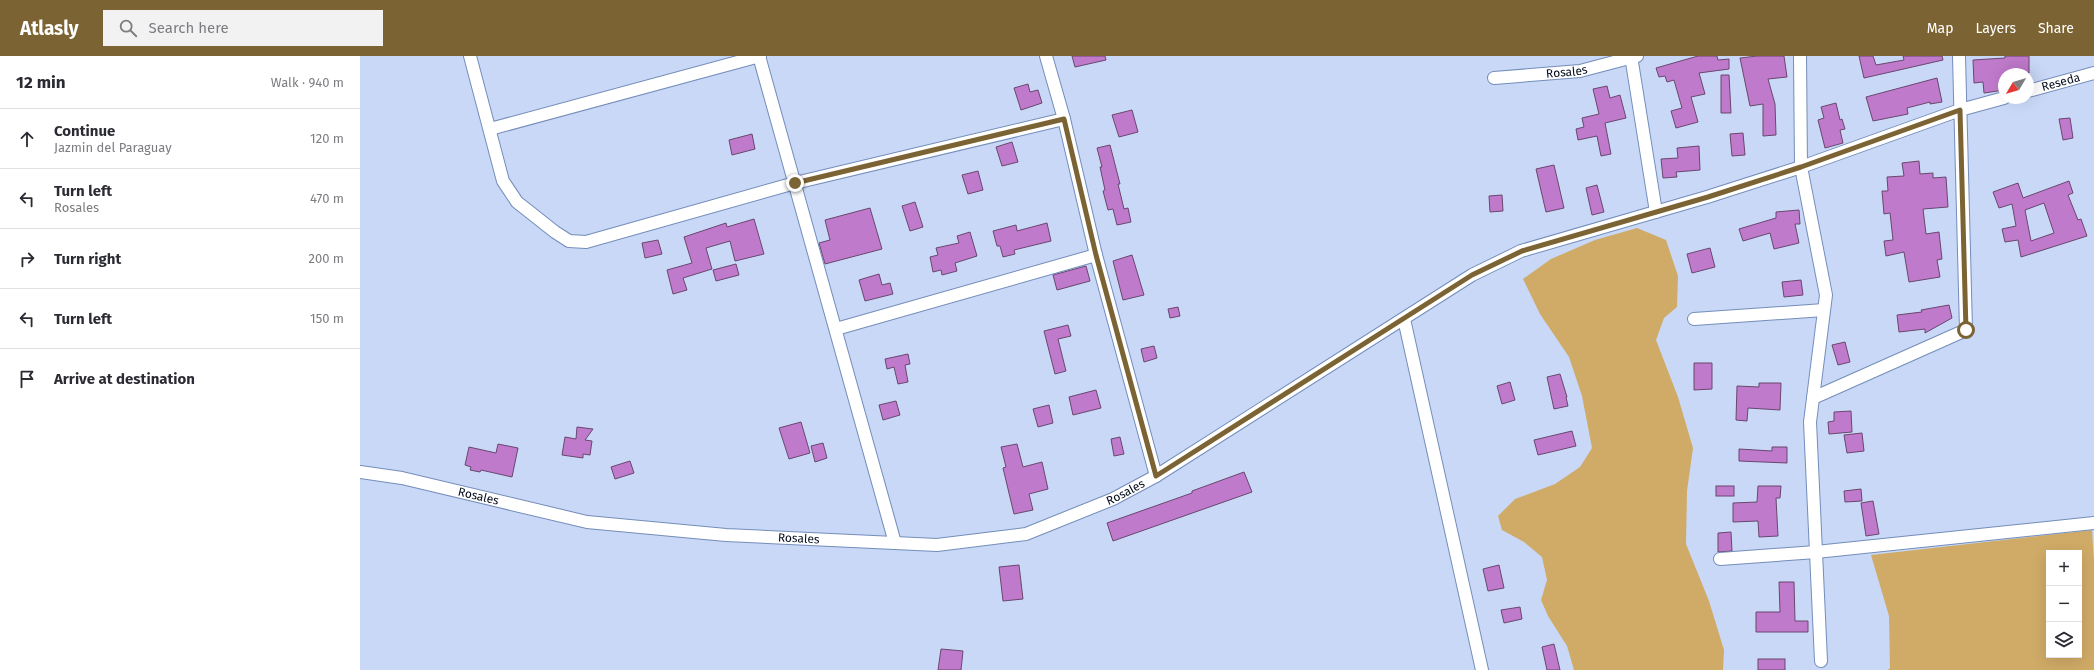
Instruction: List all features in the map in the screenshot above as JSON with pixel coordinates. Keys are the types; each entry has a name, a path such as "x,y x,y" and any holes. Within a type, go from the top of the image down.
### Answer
{"street":[{"path":"470,56 503,181 517,202 555,232 569,241 586,242 795,183 1064,119"},
{"path":"490,129 760,56 895,543"},
{"path":"1046,56 1064,119 1096,255 1156,476"},
{"path":"1633,56 1656,212"},
{"name":"Rosales","path":"1494,78 1580,71 1633,56"},
{"path":"1800,56 1801,167 1826,295 1810,422 1821,661"},
{"path":"1813,398 1966,330 1959,56"},
{"name":"Reseda","path":"2034,89 2094,73"},
{"path":"1960,110 1998,100"},
{"name":"Rosales","path":"360,472 402,478 587,522 726,535 937,545 1026,534 1114,499 1156,476 1472,275 1522,251 1656,212 1801,167 1960,110"},
{"path":"836,329 1096,255"},
{"path":"1694,319 1824,310"},
{"path":"1404,319 1482,670"},
{"path":"1720,558 1816,552 2094,523"}],"shaded area":[{"path":"1637,228 1666,240 1678,276 1677,307 1664,318 1656,340 1678,397 1693,448 1687,491 1686,544 1709,601 1724,650 1723,670 1574,670 1567,646 1548,616 1541,600 1547,580 1542,557 1524,542 1502,530 1498,516 1515,499 1555,484 1580,467 1592,448 1582,396 1569,357 1540,314 1523,279 1551,259 1595,240"},
{"path":"2092,530 2094,561 2094,670 1888,670 1890,668 1889,616 1871,555"}],"building":[{"path":"1072,56 1105,56 1106,60 1075,67"},
{"path":"1698,56 1717,56 1718,60 1729,59 1729,69 1699,73 1705,94 1691,97 1698,122 1676,128 1671,111 1682,108 1674,80 1667,82 1665,76 1659,77 1656,68"},
{"path":"1757,56 1784,56 1787,77 1768,79 1775,104 1776,135 1763,136 1763,104 1750,106 1740,58"},
{"path":"1859,56 1873,56 1876,65 1904,60 1903,56 1942,56 1943,60 1864,78"},
{"path":"2005,56 2029,56 2029,68 1998,68 1998,91 1984,93 1983,82 1974,83 1973,60 2005,58"},
{"path":"1721,75 1729,75 1731,113 1721,113"},
{"path":"1937,78 1942,102 1930,104 1930,102 1907,108 1908,114 1873,121 1866,97"},
{"path":"1028,84 1030,92 1038,90 1042,103 1021,110 1014,88"},
{"path":"1607,86 1610,98 1620,95 1626,118 1605,123 1611,154 1601,156 1597,136 1578,140 1576,129 1584,127 1582,118 1599,114 1593,89"},
{"path":"1836,103 1840,120 1842,119 1845,129 1840,130 1843,143 1825,148 1818,120 1824,118 1821,107"},
{"path":"1132,110 1138,132 1119,137 1112,115"},
{"path":"2070,118 2073,138 2063,140 2059,119"},
{"path":"1743,133 1745,155 1732,156 1730,134"},
{"path":"752,134 755,149 732,155 729,140"},
{"path":"1012,142 1018,162 1002,166 996,147"},
{"path":"1110,145 1120,184 1118,184 1124,209 1128,208 1131,222 1117,225 1113,209 1108,210 1103,191 1105,190 1100,167 1102,167 1097,148"},
{"path":"1699,146 1700,170 1676,172 1677,177 1663,178 1661,159 1678,158 1677,148"},
{"path":"1919,161 1920,174 1933,173 1933,178 1946,177 1948,207 1923,209 1926,234 1939,232 1942,259 1937,260 1940,277 1909,282 1904,252 1886,256 1884,241 1893,240 1890,213 1884,214 1882,191 1888,191 1887,177 1904,176 1902,163"},
{"path":"1554,165 1564,208 1546,212 1536,169"},
{"path":"978,171 983,190 968,194 962,175"},
{"path":"2069,181 2073,193 2068,195 2078,220 2081,219 2087,236 2021,257 2018,240 2005,242 2002,229 2016,226 2012,204 1999,208 1993,192 2018,183 2023,198","holes":["2044,203 2054,233 2031,241 2025,210"]},
{"path":"1597,185 1604,212 1592,215 1586,188"},
{"path":"1502,195 1503,211 1490,212 1489,196"},
{"path":"915,202 923,227 910,231 902,206"},
{"path":"870,208 882,249 825,264 819,243 830,240 825,220"},
{"path":"1799,210 1800,224 1795,224 1799,243 1774,249 1770,233 1743,241 1739,229 1776,218 1776,212"},
{"path":"754,219 764,254 735,261 730,241 706,248 712,269 683,278 687,290 673,294 667,270 692,263 684,237 726,223 727,227"},
{"path":"1047,223 1051,241 1014,250 1015,254 1003,257 1000,246 997,246 993,231 1016,225 1017,231"},
{"path":"970,232 977,256 955,263 957,271 942,275 941,270 933,272 930,257 938,255 936,248 959,243 957,236"},
{"path":"658,240 662,254 645,258 642,243"},
{"path":"1710,248 1715,267 1692,273 1687,254"},
{"path":"1132,255 1144,295 1123,300 1113,261"},
{"path":"736,264 739,275 716,281 713,270"},
{"path":"1086,266 1090,281 1057,290 1053,275"},
{"path":"879,274 882,285 890,283 893,294 865,301 859,280"},
{"path":"1801,280 1803,295 1784,297 1782,282"},
{"path":"1949,305 1952,318 1925,333 1925,329 1899,332 1897,315 1922,312 1921,310"},
{"path":"1178,307 1180,316 1170,318 1168,309"},
{"path":"1068,325 1071,336 1058,339 1066,371 1055,374 1044,331"},
{"path":"1845,342 1850,362 1838,365 1832,345"},
{"path":"1154,346 1157,358 1144,362 1141,349"},
{"path":"908,354 910,364 905,365 908,382 898,384 894,367 887,369 885,359"},
{"path":"1694,363 1712,363 1712,389 1694,390"},
{"path":"1560,374 1567,397 1568,406 1554,409 1547,377"},
{"path":"1510,382 1515,400 1502,404 1497,386"},
{"path":"1759,383 1781,383 1780,410 1748,408 1747,421 1736,420 1737,386 1759,387"},
{"path":"1096,390 1101,408 1073,415 1069,397"},
{"path":"896,401 900,415 883,420 879,405"},
{"path":"1049,405 1053,423 1038,427 1033,409"},
{"path":"1851,411 1852,432 1829,434 1828,422 1834,421 1834,412"},
{"path":"801,422 810,453 789,459 779,428"},
{"path":"577,427 593,429 585,440 592,441 590,455 583,454 583,458 562,455 565,437 576,439"},
{"path":"1572,431 1576,446 1538,455 1534,440"},
{"path":"1862,433 1864,451 1847,453 1844,435"},
{"path":"1120,437 1124,454 1114,456 1111,439"},
{"path":"823,443 827,458 815,462 811,446"},
{"path":"498,444 518,448 512,477 481,470 480,472 470,470 471,467 465,465 469,447 496,453"},
{"path":"1017,444 1023,467 1042,462 1048,489 1029,494 1033,510 1014,514 1003,468 1006,467 1001,447"},
{"path":"1772,447 1787,447 1787,463 1739,461 1739,449 1772,451"},
{"path":"630,461 634,473 615,479 611,467"},
{"path":"1244,472 1252,492 1113,541 1107,523 1192,493 1192,491"},
{"path":"1716,486 1734,486 1734,496 1716,496"},
{"path":"1758,486 1781,486 1780,498 1776,498 1778,536 1759,537 1758,521 1733,522 1733,503 1757,502"},
{"path":"1861,489 1862,501 1845,502 1844,491"},
{"path":"1873,501 1879,534 1866,536 1861,503"},
{"path":"1731,532 1732,551 1718,552 1718,533"},
{"path":"1019,565 1023,599 1003,601 999,567"},
{"path":"1499,565 1504,588 1488,591 1483,569"},
{"path":"1779,582 1794,582 1795,621 1808,621 1808,632 1756,632 1756,612 1780,612"},
{"path":"1520,607 1522,619 1504,623 1501,610"},
{"path":"1554,644 1560,670 1547,670 1542,647"},
{"path":"941,649 963,651 961,670 938,670"},
{"path":"1758,659 1785,659 1785,670 1758,670"}],"route":[{"path":"795,183 1064,119 1096,255 1156,476 1472,275 1522,251 1708,197 1801,167 1960,110 1966,330"}]}
